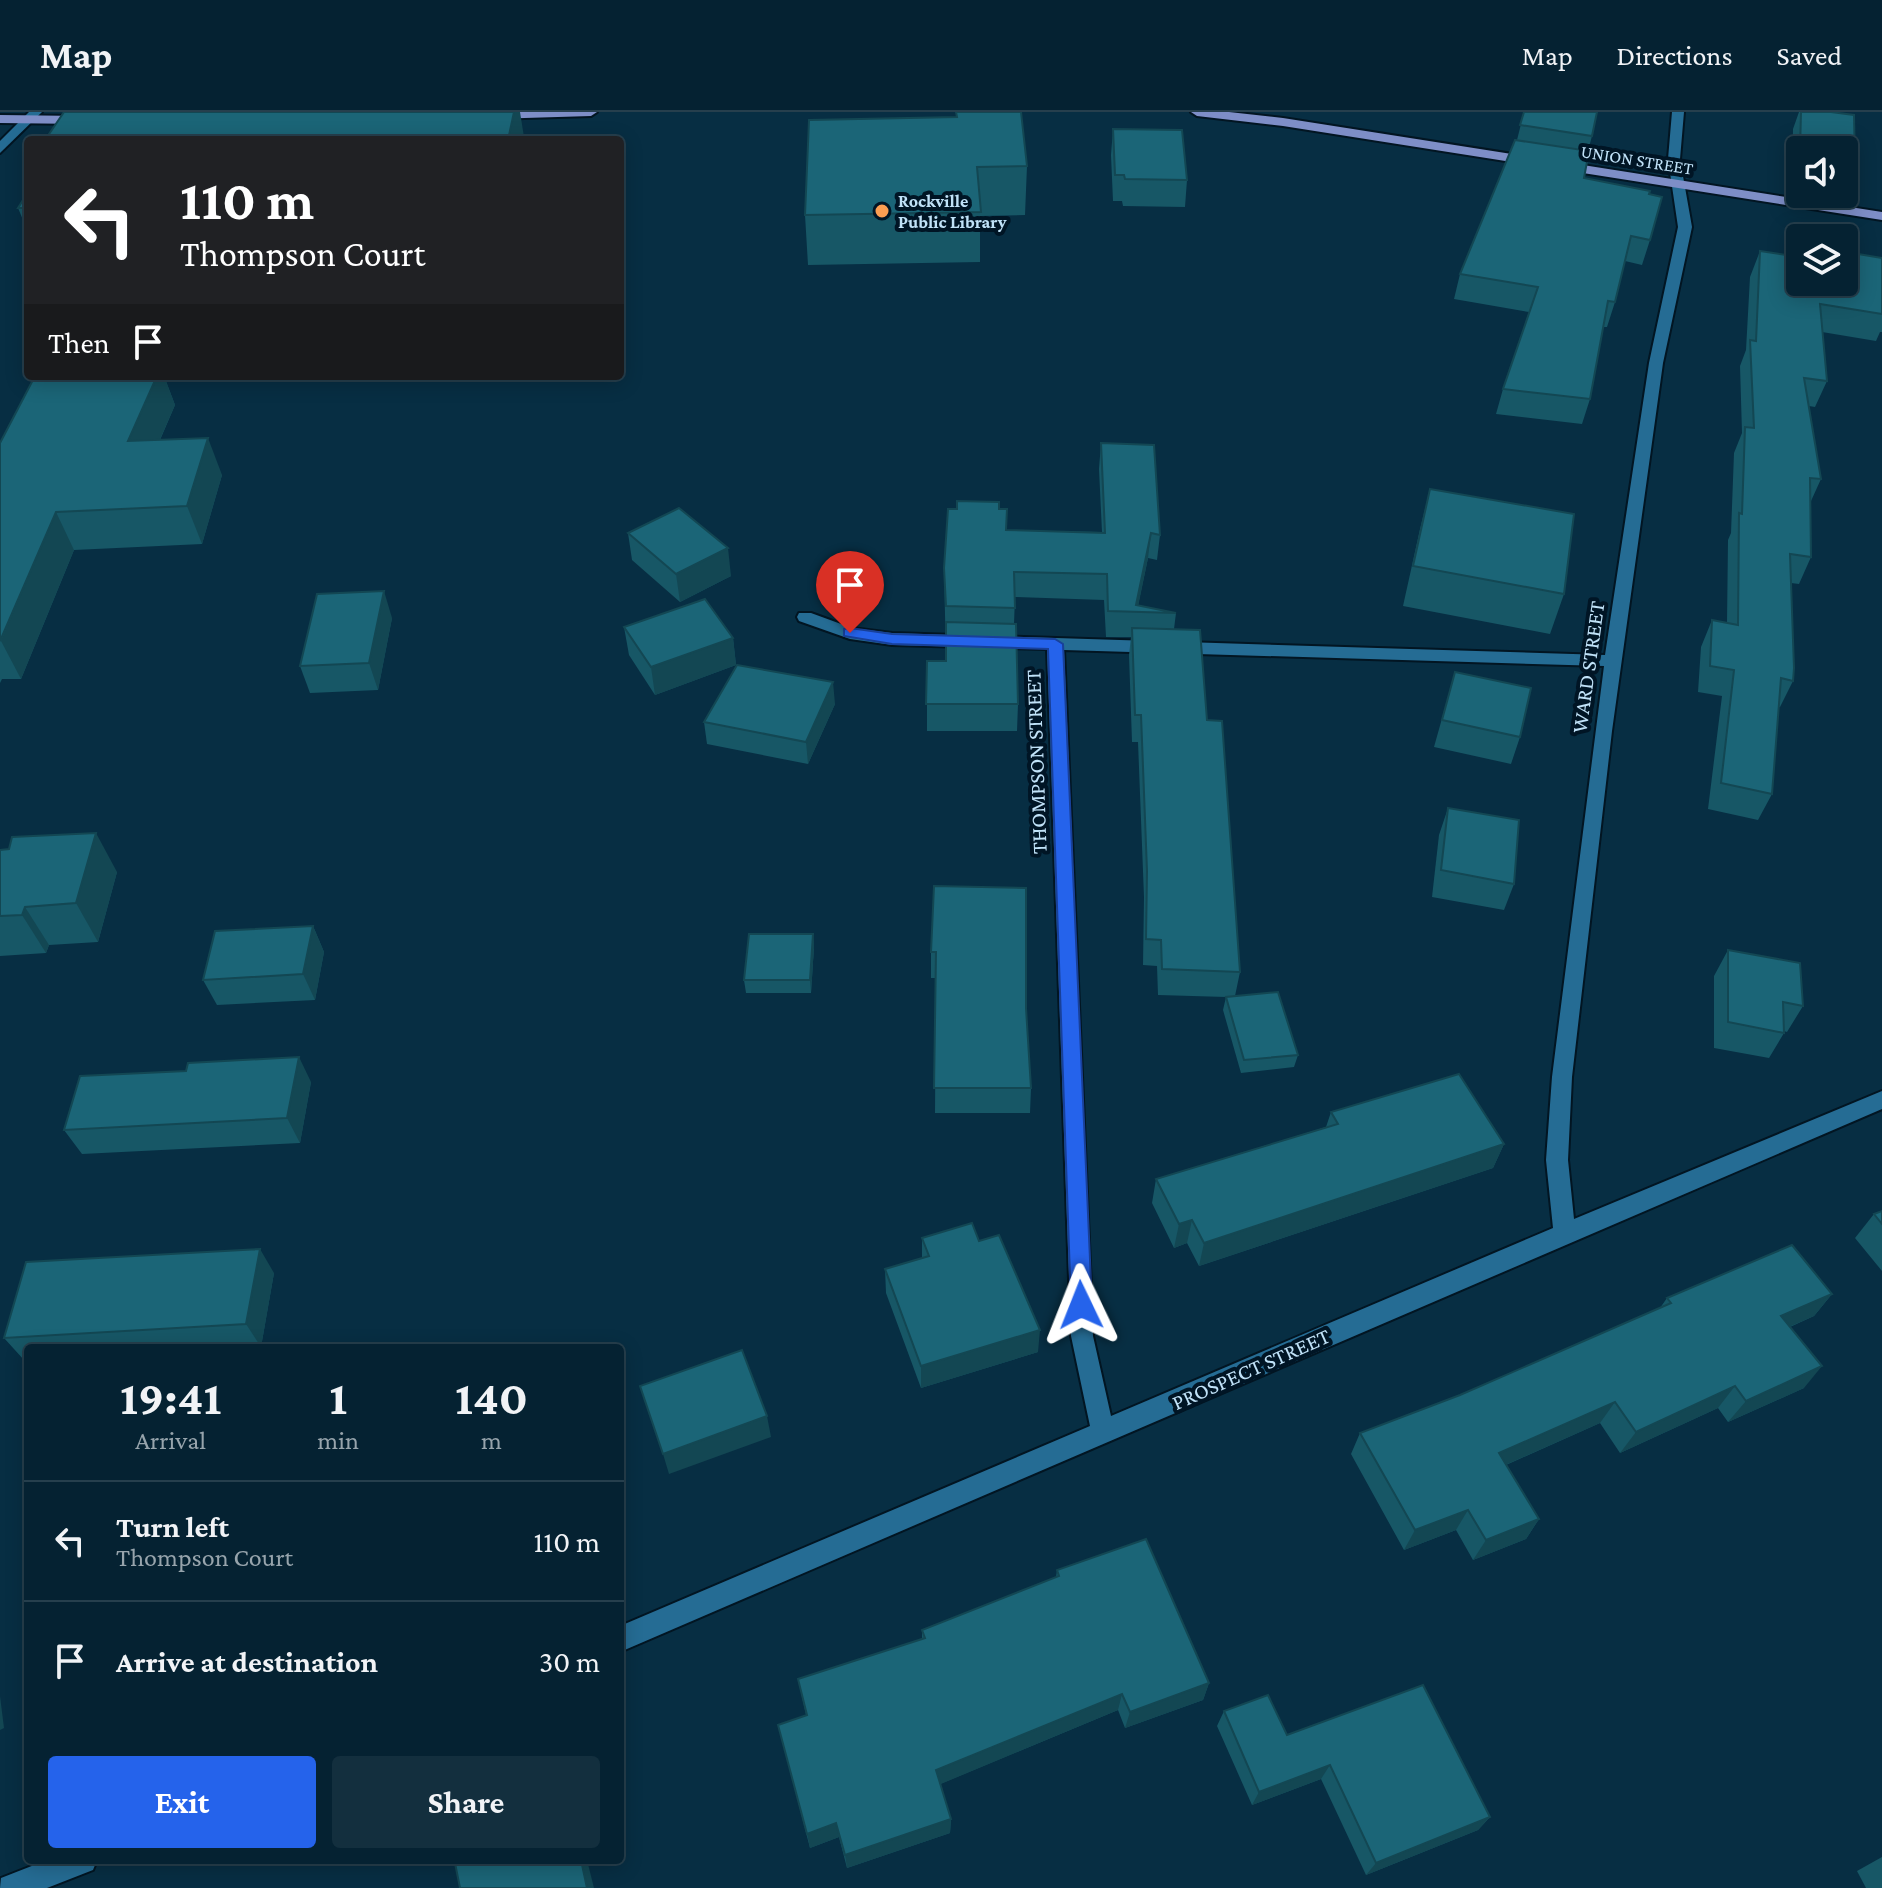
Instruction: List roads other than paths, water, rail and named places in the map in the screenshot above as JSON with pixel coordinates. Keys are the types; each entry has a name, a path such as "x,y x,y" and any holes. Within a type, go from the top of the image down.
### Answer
{"main road":[{"path":"481,115 591,112"},
{"name":"UNION STREET","path":"1197,112 1283,122 1882,216"},
{"path":"0,119 31,116 99,121"}],"street":[{"name":"WARD STREET","path":"1565,1233 1558,1179 1557,1124 1613,661 1656,363 1683,240 1684,210 1674,159 1678,112"},
{"path":"0,149 31,116"},
{"path":"805,617 827,626 873,637 1055,644"},
{"name":"THOMPSON STREET","path":"1104,1433 1089,1378 1082,1336 1055,644 1613,661"},
{"name":"PROSPECT STREET","path":"624,1637 1882,1100"},
{"path":"11,1888 73,1864"}],"place":[{"name":"Rockville Public Library","path":"882,211"}]}
